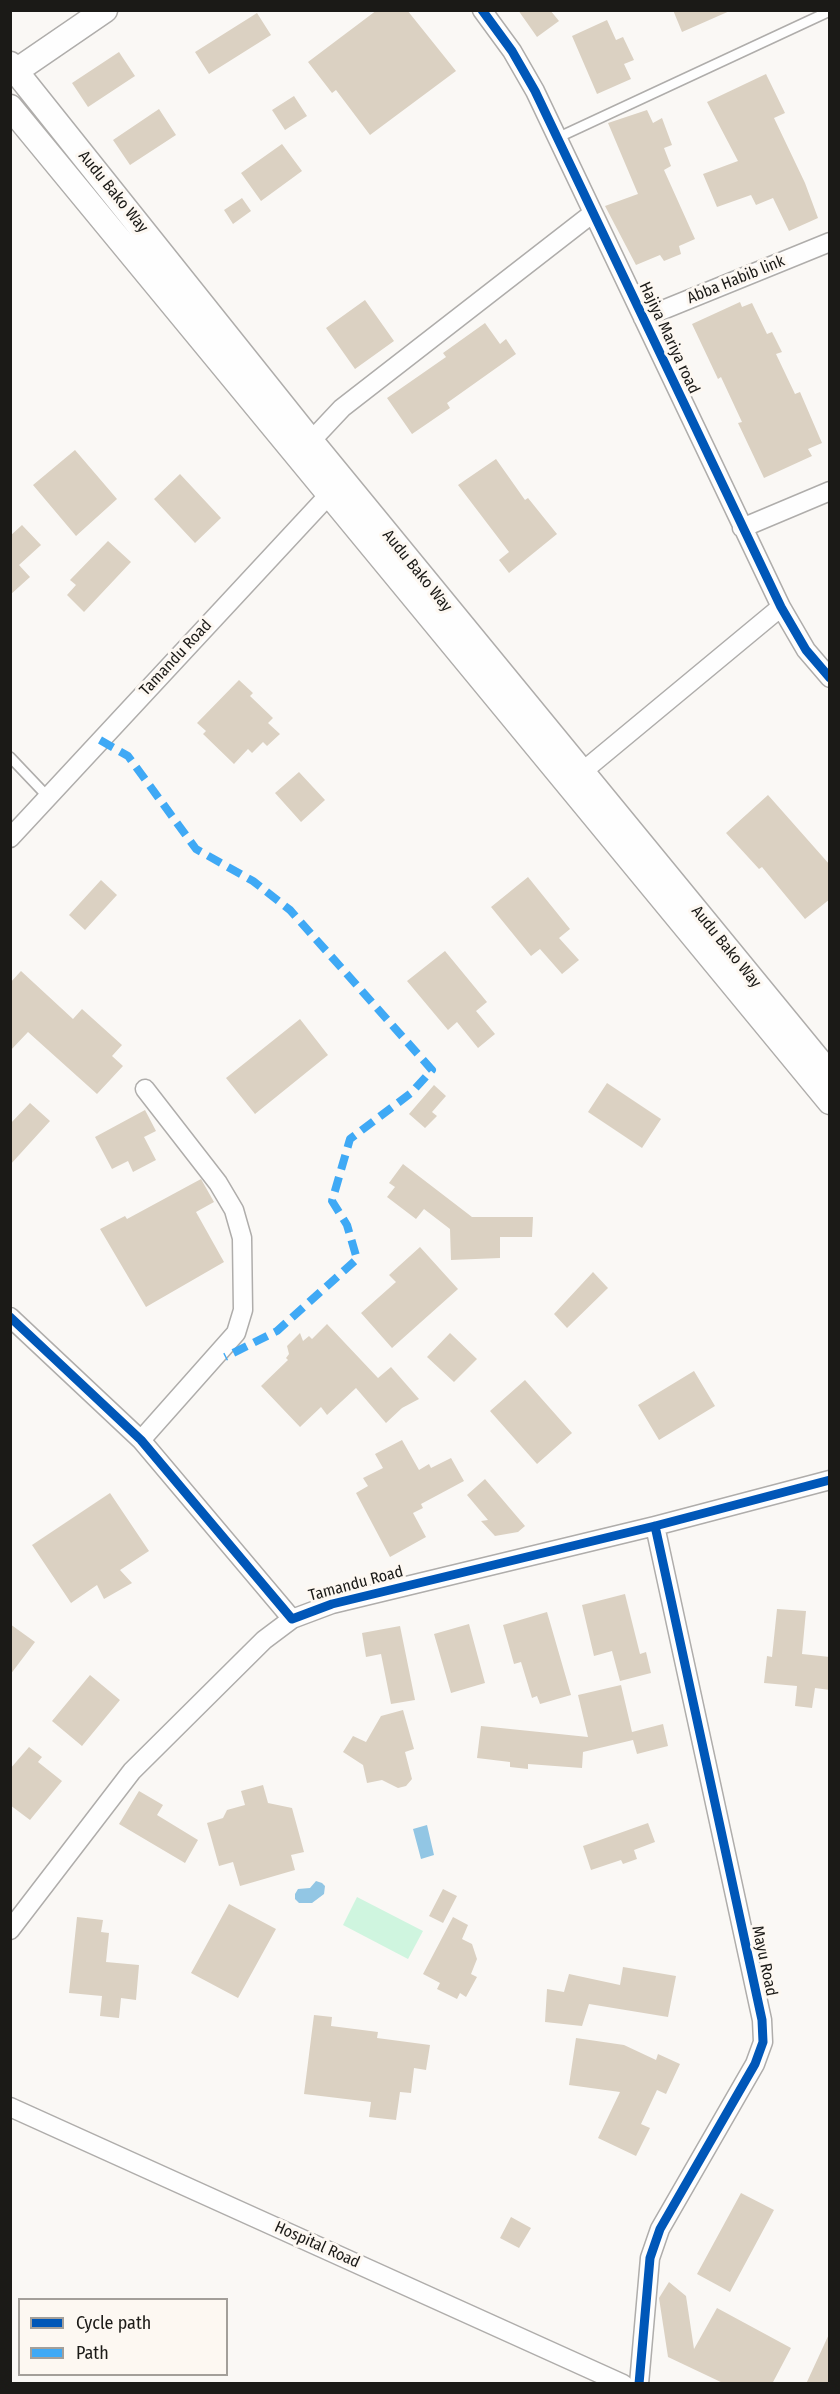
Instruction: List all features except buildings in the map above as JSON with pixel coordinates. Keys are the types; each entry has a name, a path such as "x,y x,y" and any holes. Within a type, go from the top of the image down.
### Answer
{"main road":[{"path":"13,68 105,10"},
{"name":"Audu Bako Way","path":"13,68 311,441 336,487 830,1102"},
{"name":"Audu Bako Way","path":"10,107 582,772 830,1074"}],"street":[{"name":"Hajiya Mariya road","path":"482,10 512,51 535,91 781,607 806,650 830,678"},
{"path":"311,441 342,408 593,213"},
{"name":"Abba Habib link","path":"643,318 830,242"},
{"name":"Tamandu Road","path":"10,837 336,487"},
{"path":"742,528 830,491"},
{"path":"582,772 781,607"},
{"path":"141,1440 236,1333 243,1310 242,1238 234,1210 218,1184 145,1089"},
{"name":"Tamandu Road","path":"10,1317 141,1440 292,1619"},
{"name":"Tamandu Road","path":"10,1930 132,1771 264,1640 292,1619 332,1604 655,1526 830,1480"},
{"name":"Mayu Road","path":"639,2384 650,2258 660,2229 755,2064 763,2042 762,2020 655,1526"},
{"name":"Hospital Road","path":"10,2107 623,2384"}],"lane":[{"path":"557,138 830,11"},
{"path":"10,757 48,797"}],"green space":[{"path":"357,1897 423,1931 408,1959 343,1925"}],"water":[{"path":"427,1825 434,1855 421,1859 413,1829"},
{"path":"316,1881 325,1886 324,1894 312,1903 299,1903 295,1899 298,1889 310,1888"}],"marked path":[{"path":"100,740 128,756 196,849 253,881 290,910 432,1070 411,1093 350,1139 332,1201 347,1225 357,1259 277,1331 225,1357"}],"cycle path":[{"path":"482,10 512,51 535,91 781,607 806,650 830,678"},
{"path":"10,1317 141,1440 292,1619 332,1604 655,1526 830,1480"},
{"path":"639,2384 650,2258 660,2229 755,2064 763,2042 762,2020 655,1526"}]}
